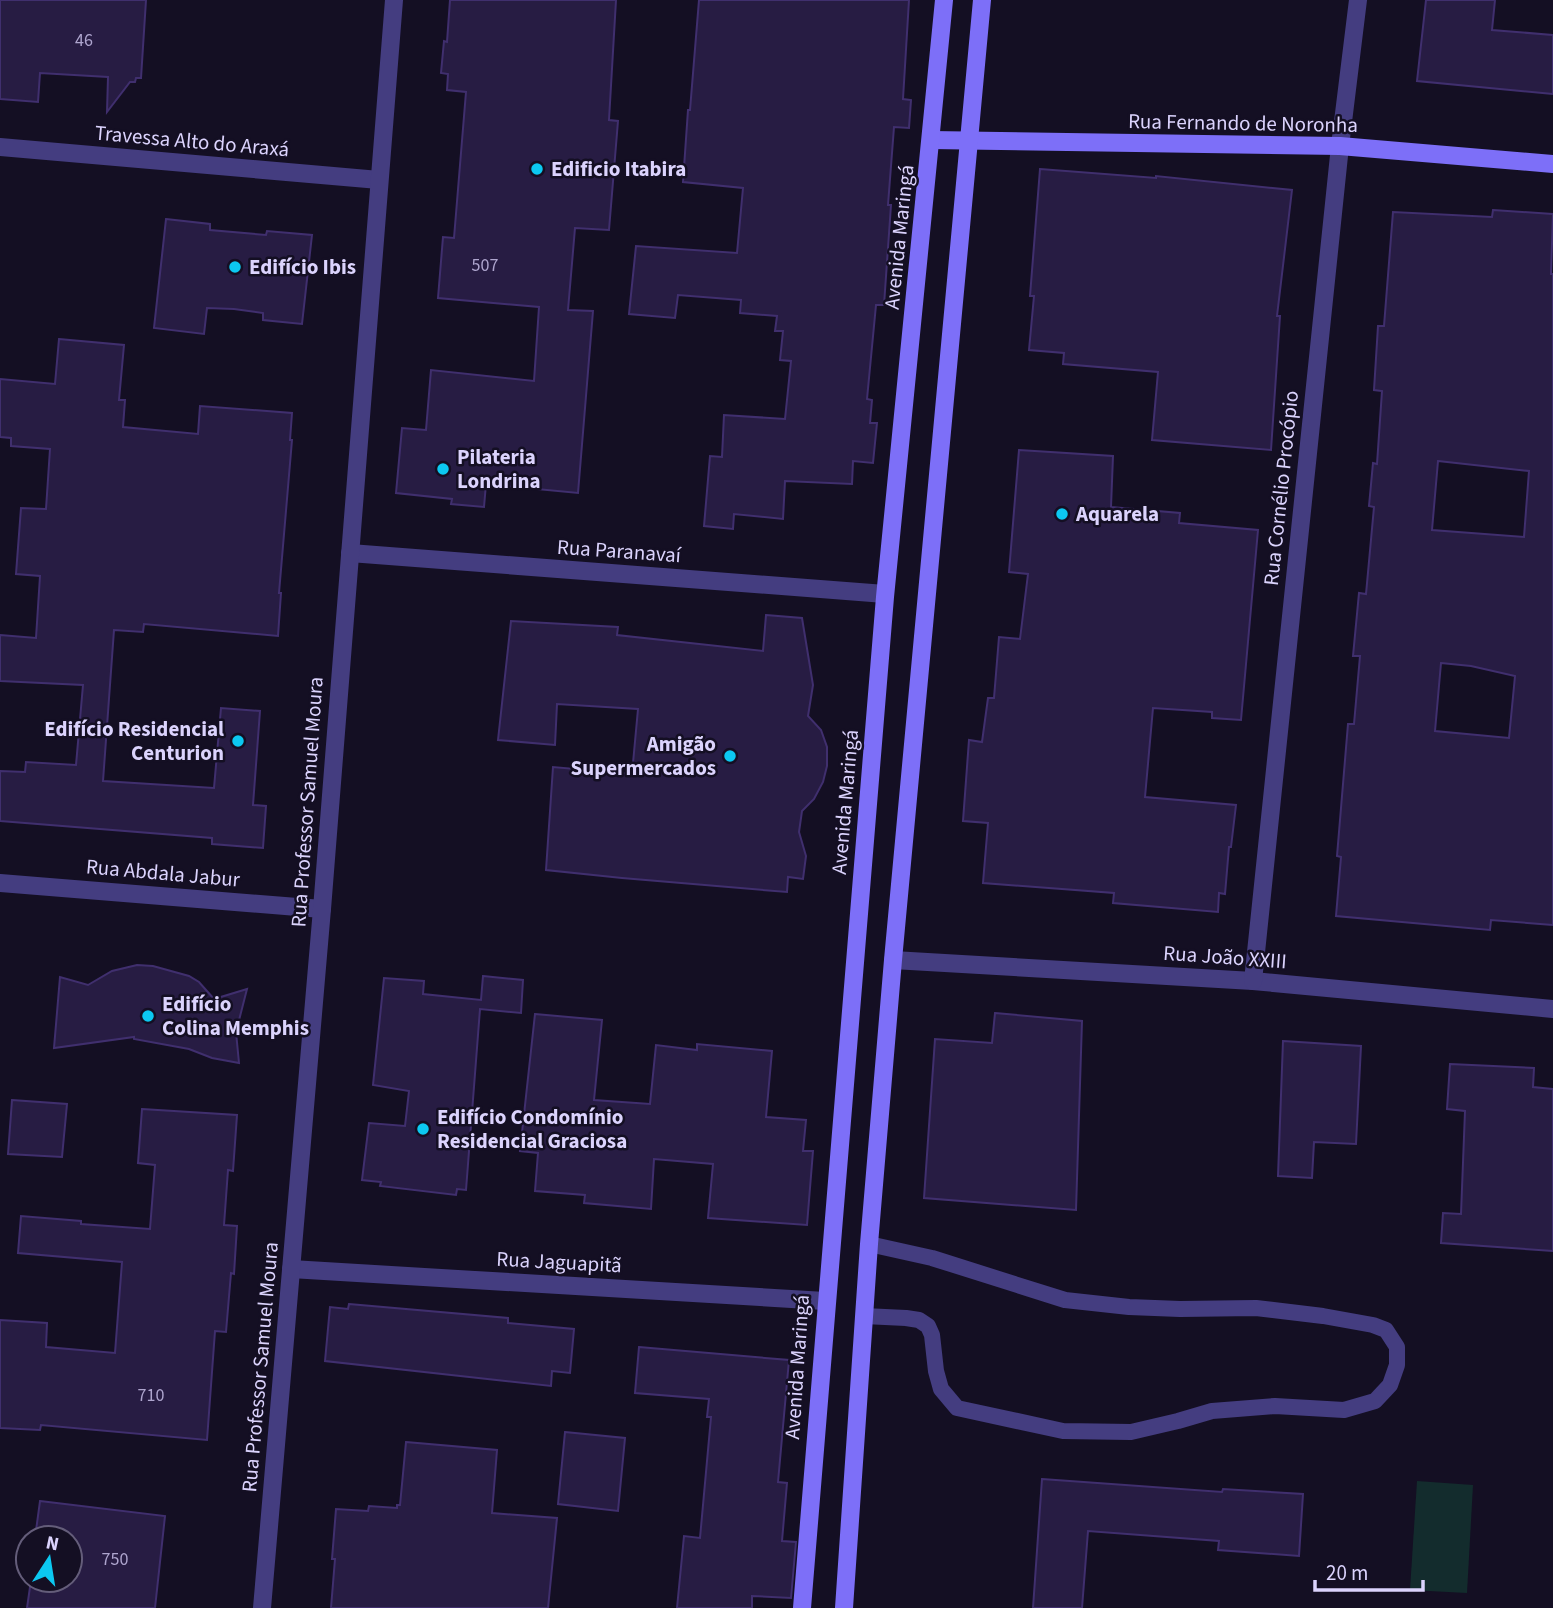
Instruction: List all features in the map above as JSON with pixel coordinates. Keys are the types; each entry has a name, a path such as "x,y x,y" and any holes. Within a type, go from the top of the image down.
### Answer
{"main road":[{"name":"Avenida Maringá","path":"802,1608 825,1301 885,594 944,0"},
{"path":"844,1608 869,1244 893,960 982,0"},
{"name":"Rua Fernando de Noronha","path":"931,140 1340,146 1553,164"}],"street":[{"name":"Rua Professor Samuel Moura","path":"262,1608 322,909 394,0"},
{"name":"Rua Cornélio Procópio","path":"1253,981 1340,146 1358,0"},
{"name":"Travessa Alto do Araxá","path":"0,147 379,180"},
{"name":"Rua Paranavaí","path":"350,553 885,594"},
{"name":"Rua Abdala Jabur","path":"0,883 322,909"},
{"name":"Rua João XXIII","path":"893,960 1253,981 1553,1009"},
{"name":"Rua Jaguapitã","path":"290,1269 825,1301"}],"lane":[{"path":"864,1316 919,1320 928,1326 941,1389 957,1408 1063,1431 1131,1432 1212,1411 1275,1406 1344,1410 1375,1401 1390,1385 1397,1365 1397,1347 1386,1330 1373,1325 1256,1308 1129,1307 1065,1300 932,1258 869,1244"}],"green space":[{"path":"1417,1481 1473,1485 1467,1593 1410,1590"}],"building":[{"path":"0,0 146,0 141,78 130,82 107,112 108,77 40,73 38,102 0,99"},
{"path":"450,0 616,0 609,120 618,121 609,230 575,228 568,310 593,311 578,493 486,484 484,507 451,504 452,499 396,493 402,428 426,430 431,370 534,381 539,307 438,298 443,237 454,238 466,92 447,90 448,74 441,73 444,41 447,42"},
{"path":"699,0 909,0 903,99 911,100 909,128 894,127 884,305 876,305 867,399 872,400 870,423 877,423 873,463 853,461 852,484 785,481 783,519 734,514 733,529 704,526 710,456 722,457 724,415 785,419 791,361 780,360 783,331 775,331 777,316 740,313 741,300 678,295 675,318 629,314 636,246 737,253 743,188 683,182"},
{"path":"1426,0 1495,0 1492,30 1553,35 1553,94 1417,81"},
{"path":"1040,169 1156,176 1292,190 1277,316 1280,316 1271,450 1152,440 1158,372 1063,364 1064,353 1029,350 1034,296 1030,296"},
{"path":"1493,210 1553,214 1553,925 1491,920 1490,930 1336,916 1341,857 1337,856 1348,724 1354,724 1360,656 1353,656 1359,593 1366,594 1374,507 1369,506 1373,463 1377,464 1382,391 1374,390 1378,326 1384,326 1393,212 1492,217","holes":["1438,461 1529,471 1524,537 1432,530","1441,663 1471,666 1515,676 1509,738 1435,731"]},
{"name":"Edifício Ibis","path":"166,219 210,224 210,230 266,235 267,231 312,235 302,324 263,320 263,313 207,308 204,334 154,328"},
{"path":"59,339 124,345 119,400 125,400 123,427 198,434 200,406 292,413 278,636 144,624 143,632 114,630 103,781 214,788 221,708 260,711 253,805 266,806 263,848 212,844 212,838 0,821 0,771 25,772 26,762 76,765 83,685 0,681 0,635 36,638 40,576 16,574 21,508 46,509 50,449 11,446 11,438 0,437 0,379 55,384"},
{"path":"1019,450 1113,456 1111,507 1180,513 1179,523 1258,530 1241,720 1212,718 1212,712 1153,708 1145,797 1236,805 1225,894 1219,893 1218,912 1113,903 1114,893 983,883 988,823 963,821 969,740 982,742 988,698 994,698 999,637 1020,639 1028,574 1009,572"},
{"name":"Amigão Supermercados","path":"766,615 802,618 813,685 808,716 821,730 827,747 827,766 823,782 814,799 802,811 799,832 806,856 803,879 788,877 787,892 546,870 553,767 632,774 638,709 557,704 555,745 498,740 511,621 618,627 617,635 763,651"},
{"name":"Edifício Colina Memphis","path":"137,965 153,966 189,976 199,982 214,999 247,989 236,1032 239,1063 134,1037 54,1048 60,977 88,985 112,971"},
{"path":"483,976 523,980 521,1013 480,1009 466,1190 457,1189 456,1195 380,1186 381,1182 362,1180 369,1123 405,1126 409,1091 373,1085 384,978 424,981 423,994 481,1000"},
{"path":"995,1013 1082,1021 1076,1210 924,1198 935,1039 992,1043"},
{"path":"535,1014 602,1020 594,1100 650,1104 656,1045 697,1050 697,1044 772,1051 766,1117 806,1120 803,1151 813,1151 807,1225 708,1218 713,1164 654,1159 651,1209 584,1203 585,1195 535,1191 538,1153 520,1151"},
{"path":"1283,1041 1361,1046 1356,1144 1314,1142 1312,1178 1278,1176"},
{"path":"1450,1064 1534,1068 1533,1087 1553,1089 1553,1251 1441,1243 1443,1213 1461,1214 1465,1111 1447,1109"},
{"path":"12,1100 67,1104 62,1157 8,1154"},
{"path":"142,1109 237,1115 233,1171 228,1170 224,1225 237,1226 234,1274 231,1273 226,1332 215,1331 207,1440 41,1425 40,1430 0,1428 0,1320 47,1323 46,1347 115,1353 122,1262 18,1253 21,1216 150,1229 155,1165 138,1163"},
{"path":"349,1304 508,1318 508,1323 574,1329 570,1373 552,1371 551,1386 325,1361 330,1307 348,1309"},
{"path":"639,1347 789,1360 778,1482 787,1483 782,1541 796,1542 791,1598 752,1596 752,1608 677,1608 684,1536 700,1538 711,1417 707,1417 709,1399 635,1393"},
{"path":"565,1432 625,1438 618,1511 558,1504"},
{"path":"406,1442 497,1450 492,1513 557,1518 548,1608 331,1608 336,1509 368,1511 369,1506 397,1508 397,1505 400,1505"},
{"path":"1042,1479 1222,1492 1223,1489 1303,1494 1299,1556 1218,1550 1219,1541 1088,1531 1082,1608 1033,1608"},
{"path":"40,1501 165,1516 155,1608 27,1608 29,1594 84,1594 84,1524 37,1524"}],"place":[{"name":"Edificio Itabira","path":"537,169"},
{"name":"Edifício Ibis","path":"235,267"},
{"name":"Pilateria Londrina","path":"443,469"},
{"name":"Aquarela","path":"1062,514"},
{"name":"Edifício Residencial Centurion","path":"238,741"},
{"name":"Amigão Supermercados","path":"730,756"},
{"name":"Edifício Colina Memphis","path":"148,1016"},
{"name":"Edifício Condomínio Residencial Graciosa","path":"423,1129"}]}
